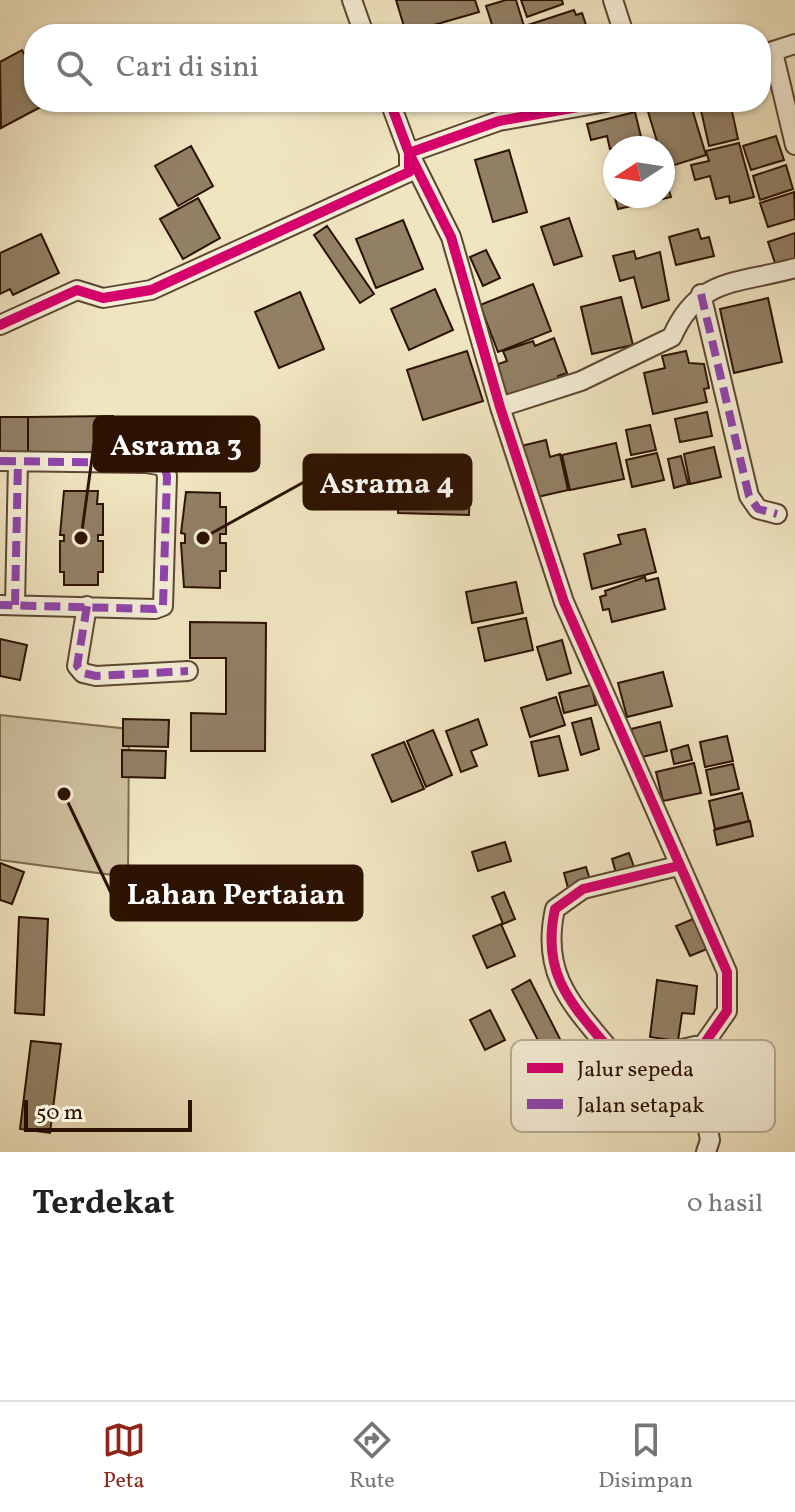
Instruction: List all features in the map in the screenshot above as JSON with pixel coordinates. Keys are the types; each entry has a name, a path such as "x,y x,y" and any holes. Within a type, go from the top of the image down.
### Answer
{"street":[{"path":"352,0 360,24"},
{"path":"613,0 621,24"},
{"path":"771,53 795,44"},
{"path":"771,67 795,145"},
{"path":"394,112 409,153 451,237 500,407 564,602 727,972 727,1011 707,1040"},
{"path":"409,153 499,121 550,112"},
{"path":"0,325 77,290 103,298 151,290 409,172 409,153"},
{"path":"500,407 581,381 672,337 681,316 701,294 710,289 795,268"},
{"path":"701,294 749,496 758,509 777,514"},
{"path":"9,461 164,466 167,476 163,606 155,609 7,605 9,461"},
{"path":"87,606 77,666 83,673 96,676 188,671"},
{"path":"602,1040 560,989 549,936 555,909 583,889 678,866"},
{"path":"706,1152 710,1140 709,1132"}],"shaded area":[{"path":"0,715 129,729 128,877 0,860"}],"building":[{"path":"396,0 475,0 479,12 437,24 403,24"},
{"path":"516,0 523,24 492,24 486,6"},
{"path":"521,0 562,0 563,4 527,17"},
{"path":"574,10 576,15 582,13 586,24 531,24"},
{"path":"22,50 24,112 31,112 1,128 0,62"},
{"path":"635,112 641,136 603,136 591,140 587,124"},
{"path":"648,112 693,112 706,155 675,165 675,136 655,136"},
{"path":"701,112 732,112 738,139 709,146"},
{"path":"776,136 784,160 751,170 743,146"},
{"path":"739,143 754,197 730,203 729,196 716,199 710,176 695,180 691,165 709,161 706,151"},
{"path":"191,146 213,186 178,206 155,166"},
{"path":"509,150 527,212 493,222 475,160"},
{"path":"786,165 793,189 760,200 753,176"},
{"path":"794,192 795,219 768,227 760,203"},
{"path":"198,198 220,238 183,259 160,219"},
{"path":"569,218 582,256 554,265 541,227"},
{"path":"403,220 423,269 376,288 356,239"},
{"path":"327,226 374,294 360,303 314,235"},
{"path":"698,229 701,239 709,237 714,256 676,265 669,237"},
{"path":"795,233 795,259 776,266 768,242"},
{"path":"41,234 59,273 13,295 10,289 0,294 0,253"},
{"path":"486,250 500,278 483,286 470,257"},
{"path":"634,251 636,259 660,252 669,300 642,308 634,277 620,281 613,256"},
{"path":"533,284 551,331 498,352 480,305"},
{"path":"435,289 453,330 409,350 391,309"},
{"path":"300,292 324,349 279,368 255,312"},
{"path":"621,297 633,345 592,354 581,307"},
{"path":"768,298 782,362 734,373 720,309"},
{"path":"554,338 567,373 558,376 562,385 506,400 493,366 507,361 503,351 533,341 535,346"},
{"path":"467,351 483,401 423,420 407,370"},
{"path":"686,351 689,363 704,364 709,388 704,389 707,402 653,414 644,373 665,368 662,356"},
{"path":"707,412 712,436 680,442 675,419"},
{"path":"113,416 114,452 28,452 28,417"},
{"path":"0,417 28,417 28,452 0,453"},
{"path":"650,425 656,450 631,455 626,430"},
{"path":"546,440 550,457 560,454 568,490 533,498 521,446"},
{"path":"616,443 624,479 570,490 562,455"},
{"path":"714,447 721,477 690,484 684,454"},
{"path":"657,453 664,480 632,487 626,460"},
{"path":"681,456 688,484 674,488 668,459"},
{"path":"399,474 470,476 469,515 398,513"},
{"path":"64,491 98,491 97,504 103,504 103,535 98,535 98,541 103,541 103,572 98,572 98,585 64,585 64,572 60,572 60,541 64,541 64,535 60,535"},
{"path":"186,492 220,493 220,507 226,507 226,534 220,534 220,543 226,543 226,571 220,571 220,588 184,587 181,543 185,543 185,534 181,533"},
{"path":"645,529 656,572 592,589 584,554 621,544 618,535"},
{"path":"645,577 646,581 658,578 665,609 612,622 609,609 603,610 600,597 606,595 605,591"},
{"path":"516,582 523,613 472,623 466,592"},
{"path":"526,618 533,650 485,661 478,628"},
{"path":"190,622 266,623 265,751 191,751 191,713 226,714 226,658 190,658"},
{"path":"0,639 27,645 20,680 0,676"},
{"path":"562,640 571,673 547,680 537,647"},
{"path":"663,672 672,706 627,717 618,683"},
{"path":"591,685 596,705 564,713 559,693"},
{"path":"556,697 565,725 530,737 521,708"},
{"path":"591,718 599,749 581,755 572,723"},
{"path":"123,719 169,720 168,747 123,746"},
{"path":"478,719 487,745 471,751 477,766 461,772 446,731"},
{"path":"660,722 667,751 638,758 631,729"},
{"path":"433,730 452,775 426,787 407,741"},
{"path":"559,736 568,770 539,776 531,742"},
{"path":"727,736 733,761 705,767 700,742"},
{"path":"404,742 424,789 392,802 372,755"},
{"path":"688,745 692,760 674,764 671,750"},
{"path":"122,750 166,751 165,778 122,777"},
{"path":"694,763 701,793 663,801 656,772"},
{"path":"733,764 739,789 711,795 706,770"},
{"path":"742,793 749,821 715,829 709,801"},
{"path":"750,821 753,836 717,845 714,830"},
{"path":"505,842 511,861 478,871 472,852"},
{"path":"629,853 634,867 616,873 612,859"},
{"path":"0,863 24,872 12,904 0,900"},
{"path":"586,867 592,886 569,892 564,873"},
{"path":"504,892 515,919 503,924 492,897"},
{"path":"19,917 48,919 44,1015 15,1013"},
{"path":"693,919 707,949 690,956 676,926"},
{"path":"501,924 515,956 487,968 473,936"},
{"path":"530,980 560,1040 538,1040 512,990"},
{"path":"657,980 697,986 694,1014 682,1013 678,1040 650,1037"},
{"path":"490,1010 505,1040 485,1050 470,1020"},
{"path":"31,1041 61,1044 50,1133 20,1129"}],"marked path":[{"path":"701,294 749,496 758,509 777,514"},
{"path":"0,461 146,463 164,466 167,476 163,606 155,609 0,605"},
{"path":"15,605 18,462"},
{"path":"87,606 77,666 83,673 96,676 188,671"}],"cycle path":[{"path":"394,112 409,153 451,237 500,407 564,602 727,972 727,1011 707,1040"},
{"path":"0,325 77,290 103,298 151,290 409,172 409,153 499,121 550,112"},
{"path":"602,1040 574,1005 557,972 552,954 555,909 583,889 678,866"}],"place":[{"name":"Asrama 3","path":"81,538"},
{"name":"Asrama 4","path":"203,538"},
{"name":"Lahan Pertaian","path":"64,794"}]}
